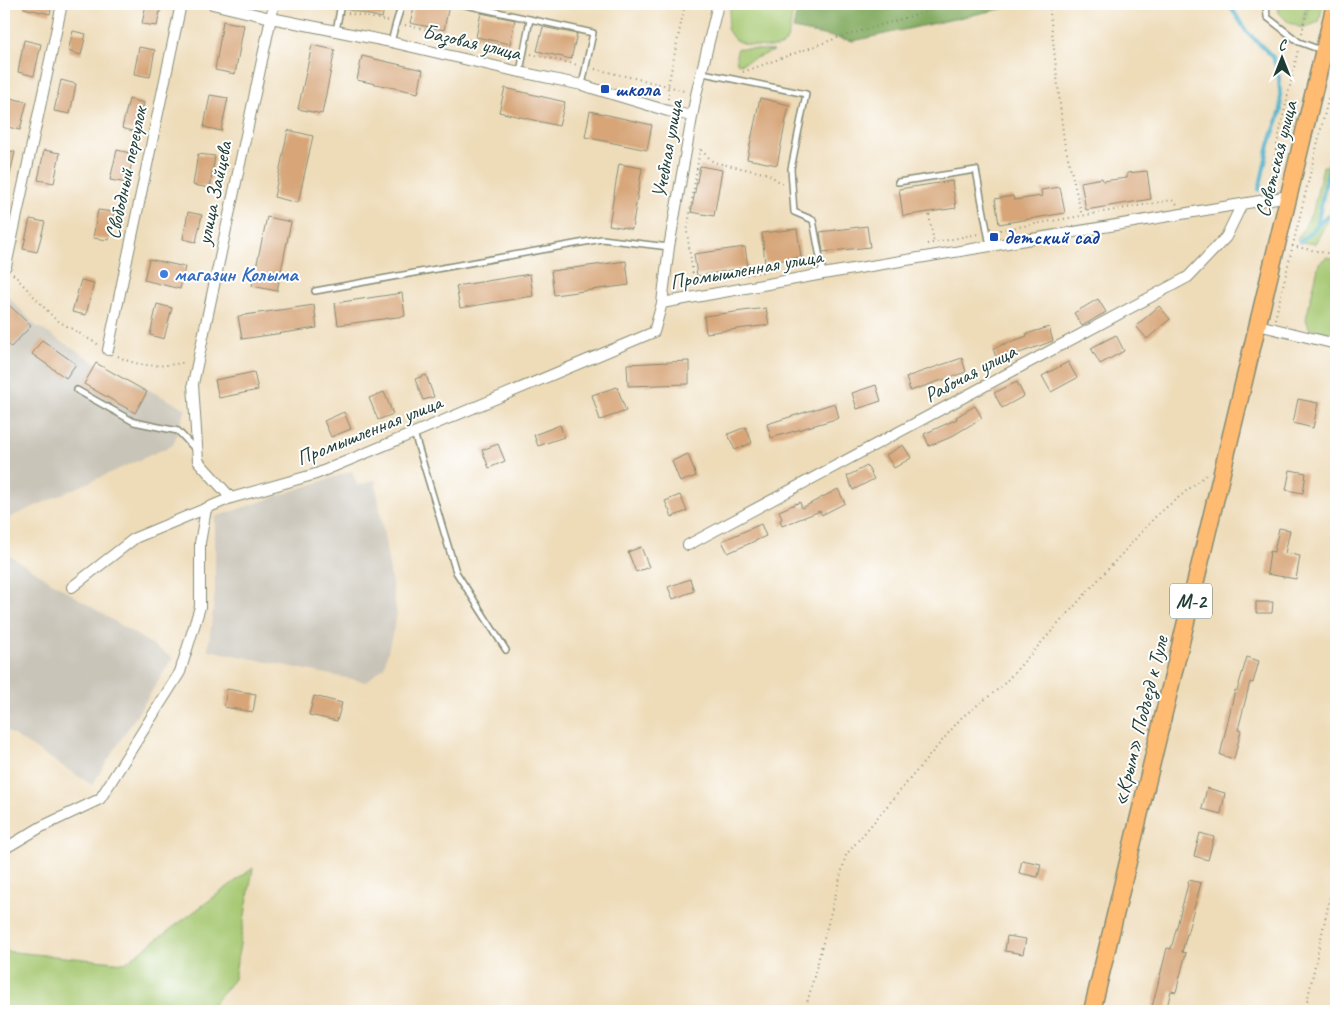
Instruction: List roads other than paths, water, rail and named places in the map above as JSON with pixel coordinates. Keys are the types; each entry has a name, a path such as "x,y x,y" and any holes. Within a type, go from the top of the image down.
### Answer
{"main road":[{"name":"Советская улица","path":"1265,327 1285,245 1289,196 1335,4"},
{"name":"«Крым» Подъезд к Туле","path":"1092,1011 1225,460 1265,327"}],"street":[{"path":"6,266 62,4"},
{"name":"Свободный переулок","path":"108,350 181,4"},
{"name":"Базовая улица","path":"212,4 582,85 668,111 692,116"},
{"name":"улица Зайцева","path":"231,498 198,461 193,384 274,4"},
{"name":"Учебная улица","path":"662,303 669,247 692,116 718,4"},
{"name":"Промышленная улица","path":"72,587 135,538 231,498 316,474 654,332 662,303 823,274 1289,196"},
{"name":"Рабочая улица","path":"688,545 1188,277 1226,237 1242,204"},
{"path":"1265,327 1336,344"},
{"path":"4,849 41,827 100,799 180,672 200,607 200,543 206,509"}],"lane":[{"path":"336,31 341,4"},
{"path":"391,42 402,4"},
{"path":"461,4 593,33 582,85"},
{"path":"1266,4 1267,17 1289,35 1300,42 1324,51"},
{"path":"520,72 530,19"},
{"path":"703,73 806,94 791,168 794,212 812,220 823,274"},
{"path":"898,182 976,170 991,246"},
{"path":"315,291 602,240 669,247"},
{"path":"77,390 134,422 178,431 198,451"},
{"path":"414,433 456,572 506,650"}],"waterway":[{"path":"1229,4 1246,31 1273,57 1279,77 1281,110 1269,145 1259,190"},
{"path":"1300,242 1317,226 1336,131"},
{"path":"1318,225 1336,208"}],"place":[{"name":"школа","path":"605,89"},
{"name":"детский сад","path":"994,237"},
{"name":"магазин Колыма","path":"164,274"}]}
